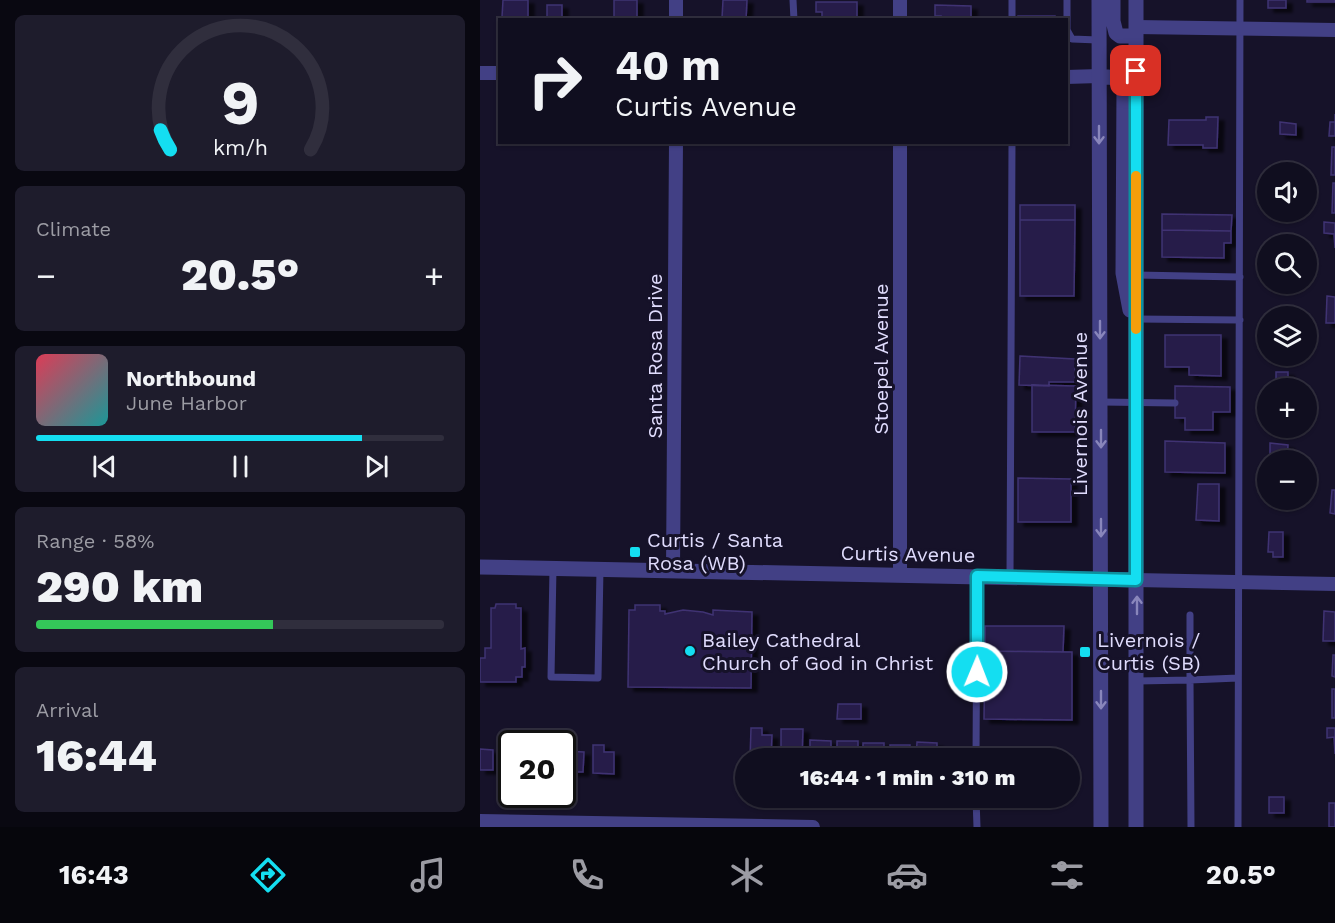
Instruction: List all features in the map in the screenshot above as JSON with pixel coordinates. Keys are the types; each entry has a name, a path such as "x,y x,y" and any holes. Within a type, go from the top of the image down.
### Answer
{"street":[{"path":"676,0 676,18"},
{"path":"900,0 900,18"},
{"name":"Livernois Avenue","path":"1099,0 1101,808 1103,827"},
{"path":"1113,0 1113,21 1116,33 1120,36 1136,32 1241,29 1335,30"},
{"path":"1136,0 1136,827"},
{"path":"480,73 498,73"},
{"path":"1068,77 1116,78 1124,85 1123,273 1136,345"},
{"name":"Santa Rosa Drive","path":"673,571 676,144"},
{"name":"Stoepel Avenue","path":"900,144 900,575"},
{"name":"Curtis Avenue","path":"480,567 1335,584"},
{"path":"480,821 813,827"}],"lane":[{"path":"794,0 794,18"},
{"path":"1012,0 1012,18"},
{"path":"1067,0 1067,18"},
{"path":"1238,827 1240,0"},
{"path":"1068,32 1072,39 1099,40"},
{"path":"1010,577 1012,144"},
{"path":"1136,275 1240,277"},
{"path":"1136,319 1240,320"},
{"path":"1101,402 1175,403"},
{"path":"553,568 551,677 598,678 600,569"},
{"path":"976,748 977,576"},
{"path":"1190,615 1191,827"},
{"path":"1137,681 1238,678"},
{"path":"976,808 977,827"}],"building":[{"path":"503,0 528,0 528,17 502,17"},
{"path":"614,0 637,0 637,18 614,18"},
{"path":"723,0 747,0 746,18 722,18"},
{"path":"1268,0 1286,0 1286,8 1268,8"},
{"path":"1307,0 1335,0 1335,2 1307,2"},
{"path":"816,2 857,2 857,18 822,18 822,12 816,12"},
{"path":"547,5 562,5 562,18 547,18"},
{"path":"935,5 971,6 971,18 935,16"},
{"path":"1018,16 1055,16 1055,18 1018,18"},
{"path":"1206,117 1218,117 1217,148 1203,148 1203,145 1168,145 1169,120 1206,120"},
{"path":"1280,122 1296,124 1296,135 1280,134"},
{"path":"1330,122 1335,122 1335,136 1329,136"},
{"path":"1332,147 1335,147 1335,175 1331,175"},
{"path":"1333,183 1335,183 1335,213 1332,213"},
{"path":"1020,205 1075,205 1075,220 1020,220"},
{"path":"1162,214 1232,215 1231,231 1162,230"},
{"path":"1020,220 1075,220 1074,296 1020,296"},
{"path":"1324,222 1335,223 1335,248 1334,234 1324,233"},
{"path":"1162,230 1231,231 1231,243 1224,243 1224,258 1162,257"},
{"path":"1327,296 1335,297 1335,323 1326,323"},
{"path":"1165,335 1221,335 1221,376 1189,375 1189,367 1165,367"},
{"path":"1020,356 1075,359 1075,382 1049,382 1049,386 1019,385"},
{"path":"1276,372 1288,372 1288,378 1276,378"},
{"path":"1032,385 1076,386 1075,432 1032,432"},
{"path":"1175,386 1230,387 1230,412 1213,412 1213,430 1185,430 1185,418 1175,418"},
{"path":"1165,441 1225,443 1225,473 1165,472"},
{"path":"1270,443 1288,445 1288,450 1270,450"},
{"path":"1018,478 1071,479 1071,522 1018,522"},
{"path":"1198,484 1219,484 1219,521 1196,520"},
{"path":"1332,490 1335,490 1335,514 1330,513"},
{"path":"1269,532 1283,532 1283,557 1273,557 1273,552 1268,552"},
{"path":"496,604 516,604 516,608 521,608 521,649 525,648 525,667 522,667 522,677 516,677 516,682 480,682 480,658 485,658 485,648 491,648 491,608 495,608"},
{"name":"Bailey Cathedral Church of God in Christ","path":"635,605 660,605 660,611 665,611 665,614 683,610 713,615 713,610 752,612 751,688 628,687 629,610 635,610"},
{"path":"1324,611 1335,612 1335,641 1323,641"},
{"path":"985,626 1064,626 1063,652 985,651"},
{"path":"985,651 1072,652 1072,720 984,719"},
{"path":"1333,655 1335,655 1335,677 1332,676"},
{"path":"1332,689 1335,689 1335,718 1332,718"},
{"path":"838,704 861,704 861,719 837,719"},
{"path":"751,728 762,728 762,735 772,735 771,748 750,748"},
{"path":"1327,728 1335,728 1335,754 1334,737 1327,738"},
{"path":"781,729 803,729 802,748 781,748"},
{"path":"810,740 831,741 831,748 810,748"},
{"path":"837,741 858,741 858,748 837,748"},
{"path":"917,742 937,743 937,748 917,748"},
{"path":"863,743 884,743 884,748 863,748"},
{"path":"593,745 604,745 604,752 614,752 614,774 593,773"},
{"path":"890,745 910,745 910,748 890,748"},
{"path":"480,749 493,750 493,770 480,770"},
{"path":"576,752 584,752 583,772 576,772"},
{"path":"1269,797 1284,797 1284,813 1269,813"},
{"path":"1329,803 1335,803 1335,827 1329,827"}],"slow traffic":[{"path":"1136,176 1136,329"}],"place":[{"name":"Curtis / Santa Rosa (WB)","path":"635,552"},
{"name":"Bailey Cathedral Church of God in Christ","path":"690,651"},
{"name":"Livernois / Curtis (SB)","path":"1085,652"}],"route":[{"path":"977,672 977,576 1136,580 1136,71"}]}
